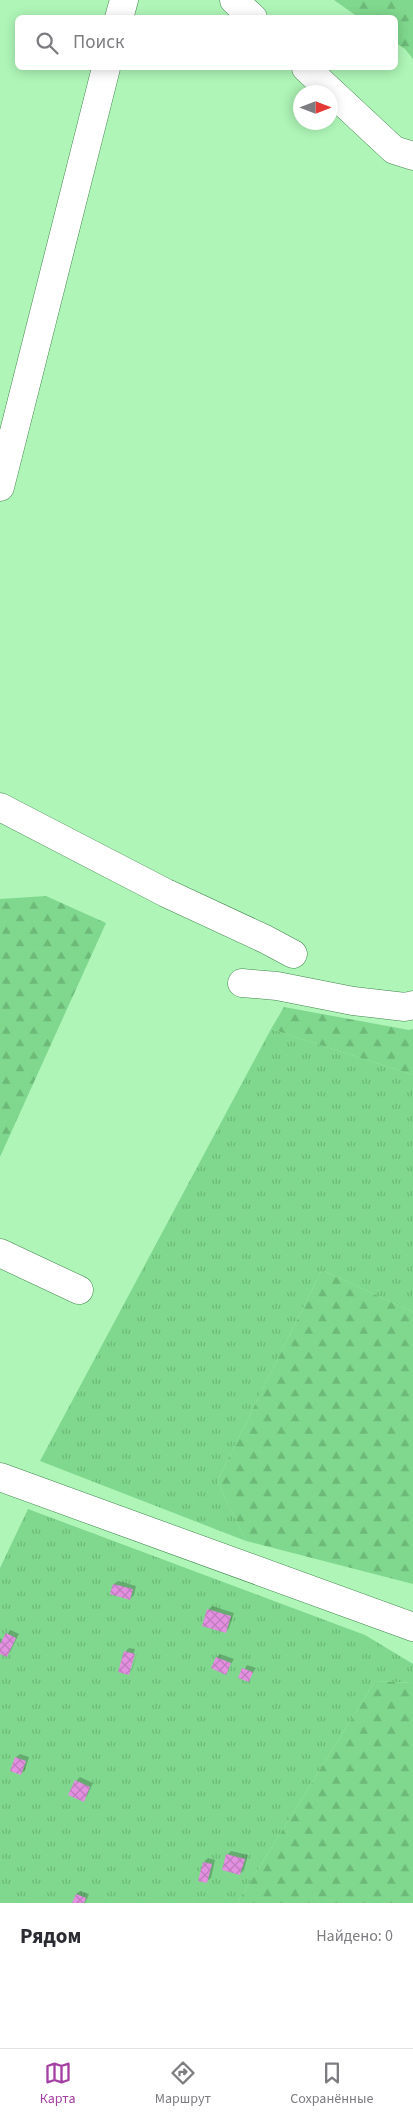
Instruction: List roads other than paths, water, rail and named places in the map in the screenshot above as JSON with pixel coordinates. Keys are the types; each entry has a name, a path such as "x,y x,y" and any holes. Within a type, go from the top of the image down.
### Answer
{"street":[{"path":"120,15 124,0"},
{"path":"234,0 250,15"},
{"path":"0,487 105,70"},
{"path":"308,70 394,150 413,156"},
{"path":"0,807 166,893 293,954"},
{"path":"242,983 277,986 353,1001 405,1007 413,1005"},
{"path":"0,1253 79,1290"},
{"path":"0,1477 413,1627"}]}
